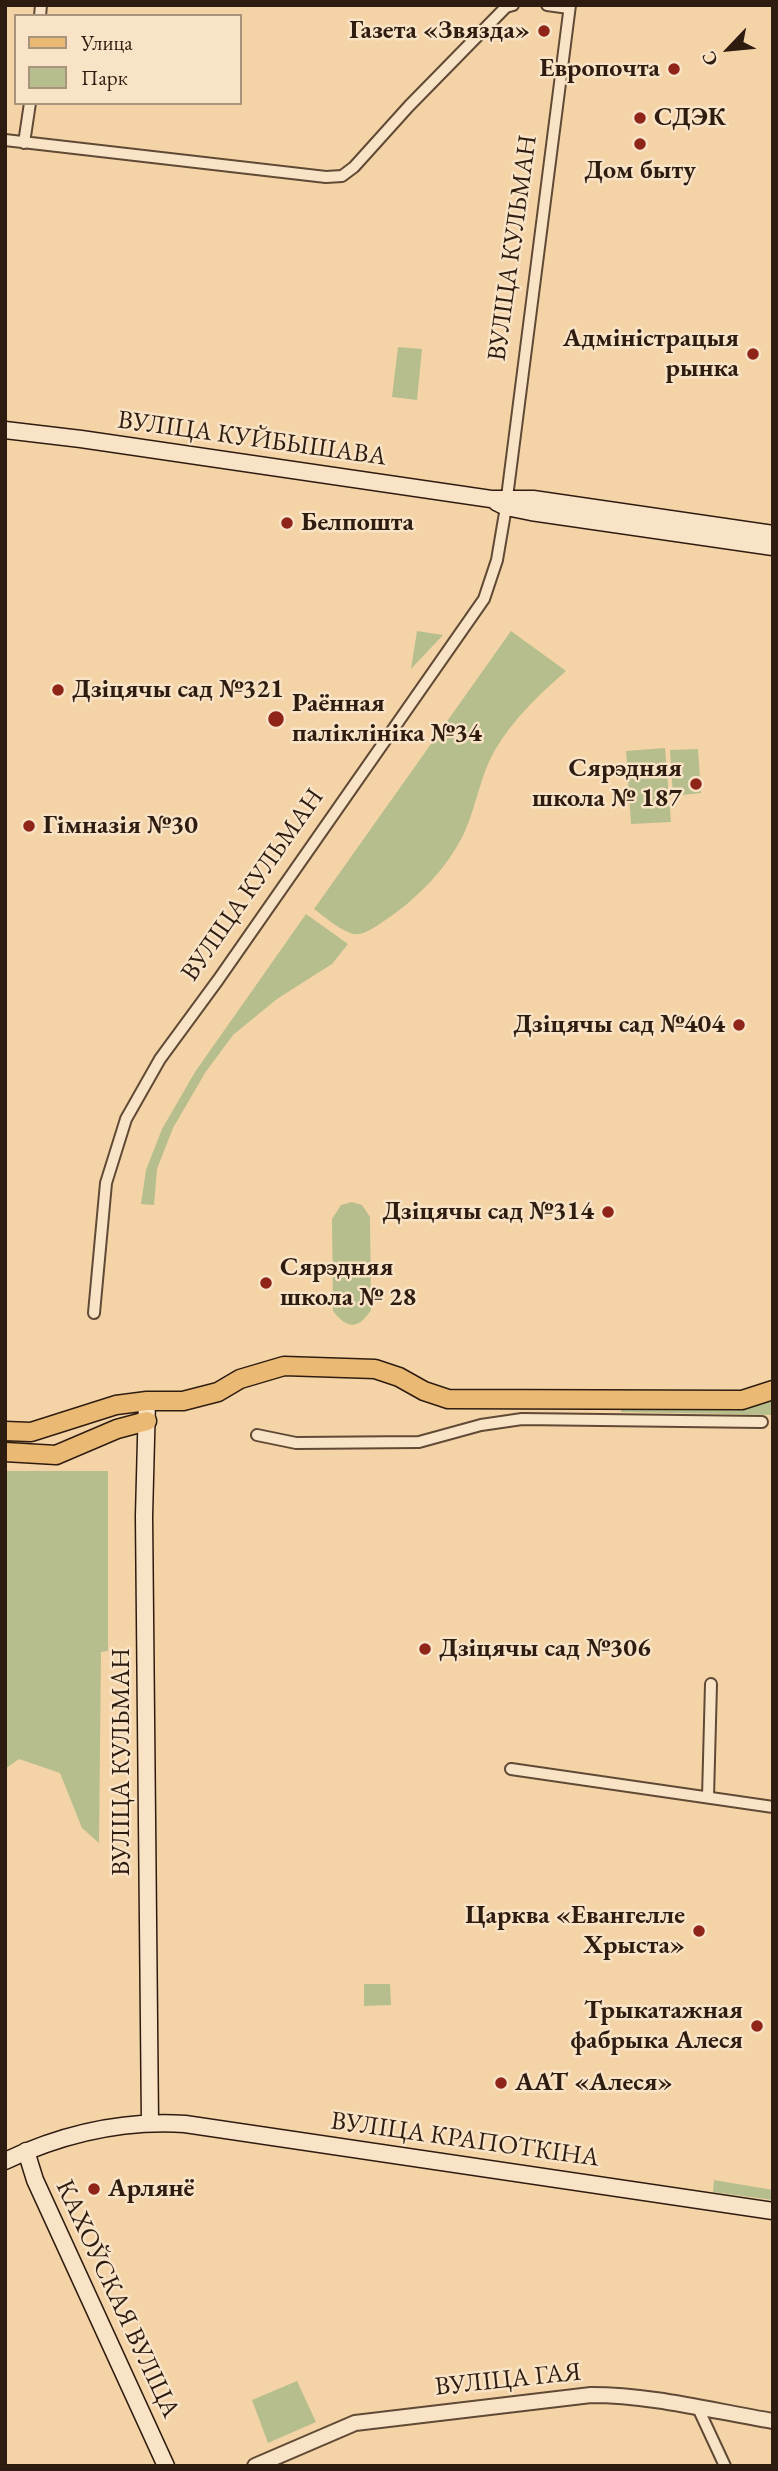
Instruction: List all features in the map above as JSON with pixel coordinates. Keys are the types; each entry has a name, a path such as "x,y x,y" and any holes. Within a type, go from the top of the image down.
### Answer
{"main road":[{"name":"ВУЛІЦА КУЙБЫШАВА","path":"5,430 502,501 773,547"},
{"name":"ВУЛІЦА КУЙБЫШАВА","path":"502,501 533,499 773,534"},
{"path":"5,1432 31,1432 116,1405 147,1401 183,1401 218,1392 240,1380 284,1366 375,1368 448,1399 742,1400 773,1390"},
{"name":"ВУЛІЦА КУЛЬМАН","path":"147,1401 144,1516 150,2123"},
{"path":"5,1452 57,1455 117,1429 147,1421"},
{"name":"ВУЛІЦА КРАПОТКІНА","path":"5,2161 80,2133 150,2123 185,2124 773,2211"},
{"name":"КАХОЎСКАЯ ВУЛІЦА","path":"26,2151 35,2180 166,2466"}],"street":[{"path":"5,140 326,177 342,176 354,167 409,106 506,7 513,5"},
{"path":"547,5 570,7"},
{"name":"ВУЛІЦА КУЛЬМАН","path":"94,1313 106,1183 126,1119 160,1059 484,599 496,560 570,7"},
{"path":"24,143 30,105"},
{"path":"257,1435 296,1443 419,1443 504,1421 762,1422"},
{"path":"708,1797 711,1684"},
{"path":"511,1769 773,1807"},
{"name":"ВУЛІЦА ГАЯ","path":"255,2466 355,2423 591,2395 651,2398 698,2409 773,2421"},
{"path":"698,2409 725,2466"}],"green space":[{"path":"398,347 422,349 417,400 392,397"},
{"path":"417,631 443,635 411,669"},
{"path":"511,631 566,671 527,708 495,750 465,831 441,870 396,913 368,931 354,934 340,928 314,909"},
{"path":"665,748 671,822 631,824 626,751"},
{"path":"698,749 701,793 673,796 670,750"},
{"path":"306,914 348,944 332,964 277,999 233,1035 205,1073 173,1128 157,1169 154,1205 141,1204 146,1170 162,1129 195,1072"},
{"path":"352,1202 362,1205 370,1217 371,1310 362,1321 352,1325 343,1321 333,1311 332,1219 341,1205"},
{"path":"773,1397 773,1415 621,1412 621,1408"},
{"path":"5,1471 108,1471 108,1651 101,1652 99,1843 82,1828 60,1773 19,1759 5,1769"},
{"path":"364,1984 390,1984 391,2005 364,2006"},
{"path":"714,2180 773,2190 773,2200 713,2192"},
{"path":"297,2381 316,2422 268,2443 252,2400"}],"place":[{"name":"Газета «Звязда»","path":"544,31"},
{"name":"Европочта","path":"674,69"},
{"name":"СДЭК","path":"640,118"},
{"name":"Дом быту","path":"640,144"},
{"name":"Адміністрацыя рынка","path":"753,354"},
{"name":"Белпошта","path":"287,523"},
{"name":"Дзіцячы сад №321","path":"58,690"},
{"name":"Раённая паліклініка №34","path":"276,719"},
{"name":"Сярэдняя школа № 187","path":"696,784"},
{"name":"Гімназія №30","path":"29,826"},
{"name":"Дзіцячы сад №404","path":"739,1025"},
{"name":"Дзіцячы сад №314","path":"608,1212"},
{"name":"Сярэдняя школа № 28","path":"266,1283"},
{"name":"Дзіцячы сад №306","path":"425,1649"},
{"name":"Царква «Евангелле Хрыста»","path":"699,1931"},
{"name":"Трыкатажная фабрыка Алеся","path":"757,2026"},
{"name":"ААТ «Алеся»","path":"501,2083"},
{"name":"Арлянё","path":"94,2189"}]}
